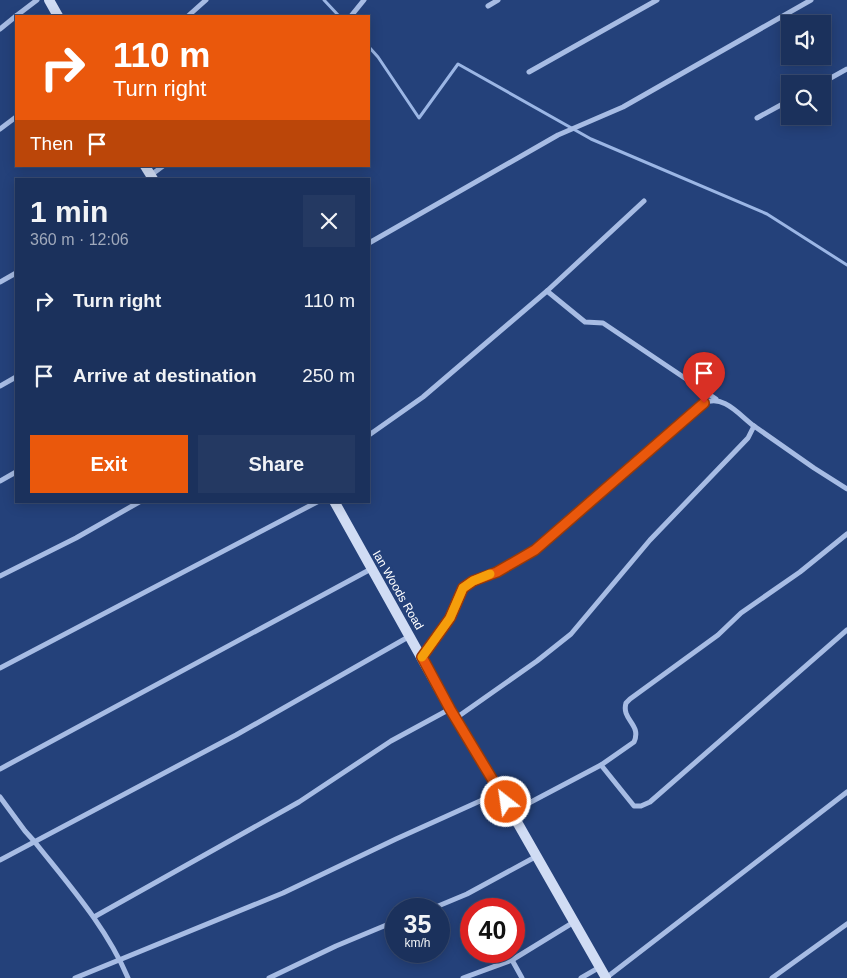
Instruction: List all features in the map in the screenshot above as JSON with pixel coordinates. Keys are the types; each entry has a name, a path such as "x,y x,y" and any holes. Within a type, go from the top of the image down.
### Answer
{"street":[{"path":"17,15 37,0"},
{"path":"49,0 57,15"},
{"path":"189,15 206,0"},
{"path":"352,15 364,0"},
{"path":"488,6 498,0"},
{"path":"529,72 657,0"},
{"path":"370,242 558,135 623,107 811,0"},
{"path":"0,29 15,17"},
{"path":"831,77 847,68"},
{"path":"757,118 781,105"},
{"path":"0,129 15,117"},
{"path":"150,173 161,167"},
{"path":"370,434 423,397 547,291 644,200"},
{"path":"0,282 15,274"},
{"path":"547,291 585,322 603,324 716,400"},
{"path":"0,386 15,378"},
{"path":"422,657 450,618 463,588 473,581 497,572 535,550 704,403 716,400 723,401 754,426 847,489"},
{"path":"94,917 291,806 391,741 453,714 536,661 571,634 650,540 748,438 754,426"},
{"path":"0,481 15,473"},
{"path":"0,576 76,538 137,503"},
{"path":"0,668 315,503"},
{"name":"Ian Woods Road","path":"335,503 453,714 512,812 606,978"},
{"path":"512,812 601,765 634,742 636,729 625,712 626,703 630,699 718,635 741,613 800,572 847,534"},
{"path":"0,769 371,569"},
{"path":"601,765 634,806 641,806 650,802 847,630"},
{"path":"0,860 34,840 236,735 410,636"},
{"path":"75,978 119,958 283,893 500,792"},
{"path":"606,978 847,792"},
{"path":"0,797 94,917 119,958 128,978"},
{"path":"450,901 467,894 537,856"},
{"path":"525,952 574,922"},
{"path":"772,978 847,924"},
{"path":"269,978 336,946 385,926"},
{"path":"463,978 504,963"},
{"path":"514,963 522,978"},
{"path":"581,978 600,967"}],"waterway":[{"path":"324,0 338,15"},
{"path":"370,48 419,118 458,64 591,139 767,214 847,265"}],"slow traffic":[{"path":"422,657 450,618 463,588 473,581 490,574"}],"route":[{"path":"506,802 450,709 422,657 450,618 463,588 473,581 497,572 535,550 704,403"}]}
